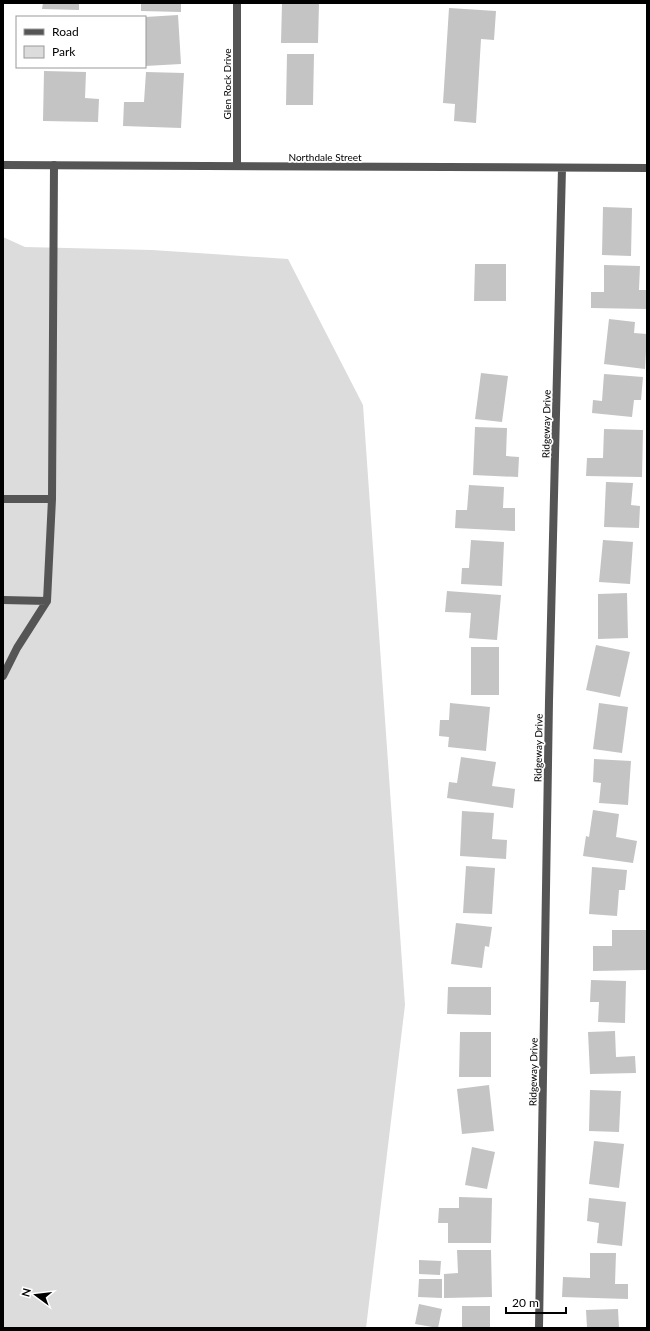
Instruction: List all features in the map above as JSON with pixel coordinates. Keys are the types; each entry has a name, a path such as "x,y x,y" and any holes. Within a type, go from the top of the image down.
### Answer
{"street":[{"name":"Glen Rock Drive","path":"237,3 237,166"},
{"name":"Northdale Street","path":"3,165 647,168"},
{"path":"3,676 17,648 47,601 52,499 54,165"},
{"name":"Ridgeway Drive","path":"539,1328 549,701 562,168"},
{"path":"3,499 52,499"},
{"path":"3,600 47,601"}],"green space":[{"path":"3,237 25,247 152,250 288,259 363,405 405,1005 366,1328 3,1328"}],"building":[{"path":"43,3 79,3 79,10 42,9"},
{"path":"141,3 181,3 181,12 141,11"},
{"path":"282,3 319,3 318,43 281,43"},
{"path":"449,8 496,11 494,40 481,39 476,123 454,121 455,104 443,103"},
{"path":"178,15 181,64 146,66 146,17"},
{"path":"287,54 314,54 313,105 286,105"},
{"path":"44,71 86,72 85,98 99,99 98,122 43,121"},
{"path":"146,72 184,73 181,128 123,126 124,102 144,102"},
{"path":"603,207 632,208 631,256 602,255"},
{"path":"475,264 506,264 506,301 474,301"},
{"path":"604,265 640,266 639,290 647,290 647,309 591,308 591,292 604,292"},
{"path":"609,319 635,322 634,333 647,334 645,369 604,364"},
{"path":"481,373 508,376 502,422 475,419"},
{"path":"604,374 643,377 641,400 634,400 632,417 592,413 593,400 602,401"},
{"path":"475,427 507,428 506,456 519,457 518,477 473,475"},
{"path":"604,429 643,430 642,477 586,476 587,458 603,458"},
{"path":"606,482 633,483 631,505 640,506 639,528 604,527"},
{"path":"469,485 504,487 503,508 515,508 515,531 455,528 456,510 467,510"},
{"path":"471,540 504,542 502,586 461,584 462,568 469,568"},
{"path":"603,540 633,542 630,584 599,582"},
{"path":"447,591 501,595 497,640 469,638 471,613 445,612"},
{"path":"627,593 628,638 598,639 598,594"},
{"path":"596,645 630,652 620,697 586,690"},
{"path":"471,647 499,647 499,695 471,695"},
{"path":"450,703 490,707 486,751 448,747 449,737 439,736 440,720 449,720"},
{"path":"599,703 628,707 622,753 593,749"},
{"path":"461,757 496,762 492,786 515,789 513,808 447,798 449,782 457,783"},
{"path":"594,759 631,761 628,805 599,803 601,783 593,782"},
{"path":"593,810 619,814 616,837 637,841 633,863 583,856 586,836 589,837"},
{"path":"462,811 494,813 492,839 507,840 506,859 460,856"},
{"path":"466,866 495,868 492,914 463,913"},
{"path":"592,867 627,870 625,890 619,890 617,916 589,914"},
{"path":"456,923 492,927 489,947 485,946 482,968 451,964"},
{"path":"612,930 647,930 647,970 593,971 593,946 612,946"},
{"path":"591,980 626,981 625,1023 598,1022 599,1002 590,1002"},
{"path":"448,987 491,987 491,1015 447,1014"},
{"path":"615,1031 616,1057 635,1056 636,1073 590,1074 588,1032"},
{"path":"460,1032 491,1032 491,1077 459,1077"},
{"path":"489,1085 494,1131 462,1134 457,1089"},
{"path":"590,1090 621,1091 619,1132 589,1131"},
{"path":"594,1141 624,1144 619,1188 589,1184"},
{"path":"472,1147 495,1152 487,1189 465,1185"},
{"path":"459,1197 492,1198 491,1243 448,1243 448,1223 438,1223 439,1208 459,1208"},
{"path":"589,1198 626,1202 622,1246 597,1243 599,1223 587,1221"},
{"path":"457,1250 491,1250 492,1297 444,1298 444,1274 458,1273"},
{"path":"590,1253 616,1253 615,1284 628,1284 628,1299 562,1297 563,1277 590,1278"},
{"path":"419,1260 441,1261 440,1275 419,1274"},
{"path":"419,1279 442,1279 442,1298 418,1297"},
{"path":"419,1304 442,1309 438,1328 415,1324"},
{"path":"462,1306 490,1306 490,1328 462,1328"},
{"path":"618,1309 619,1328 587,1328 586,1310"}]}
